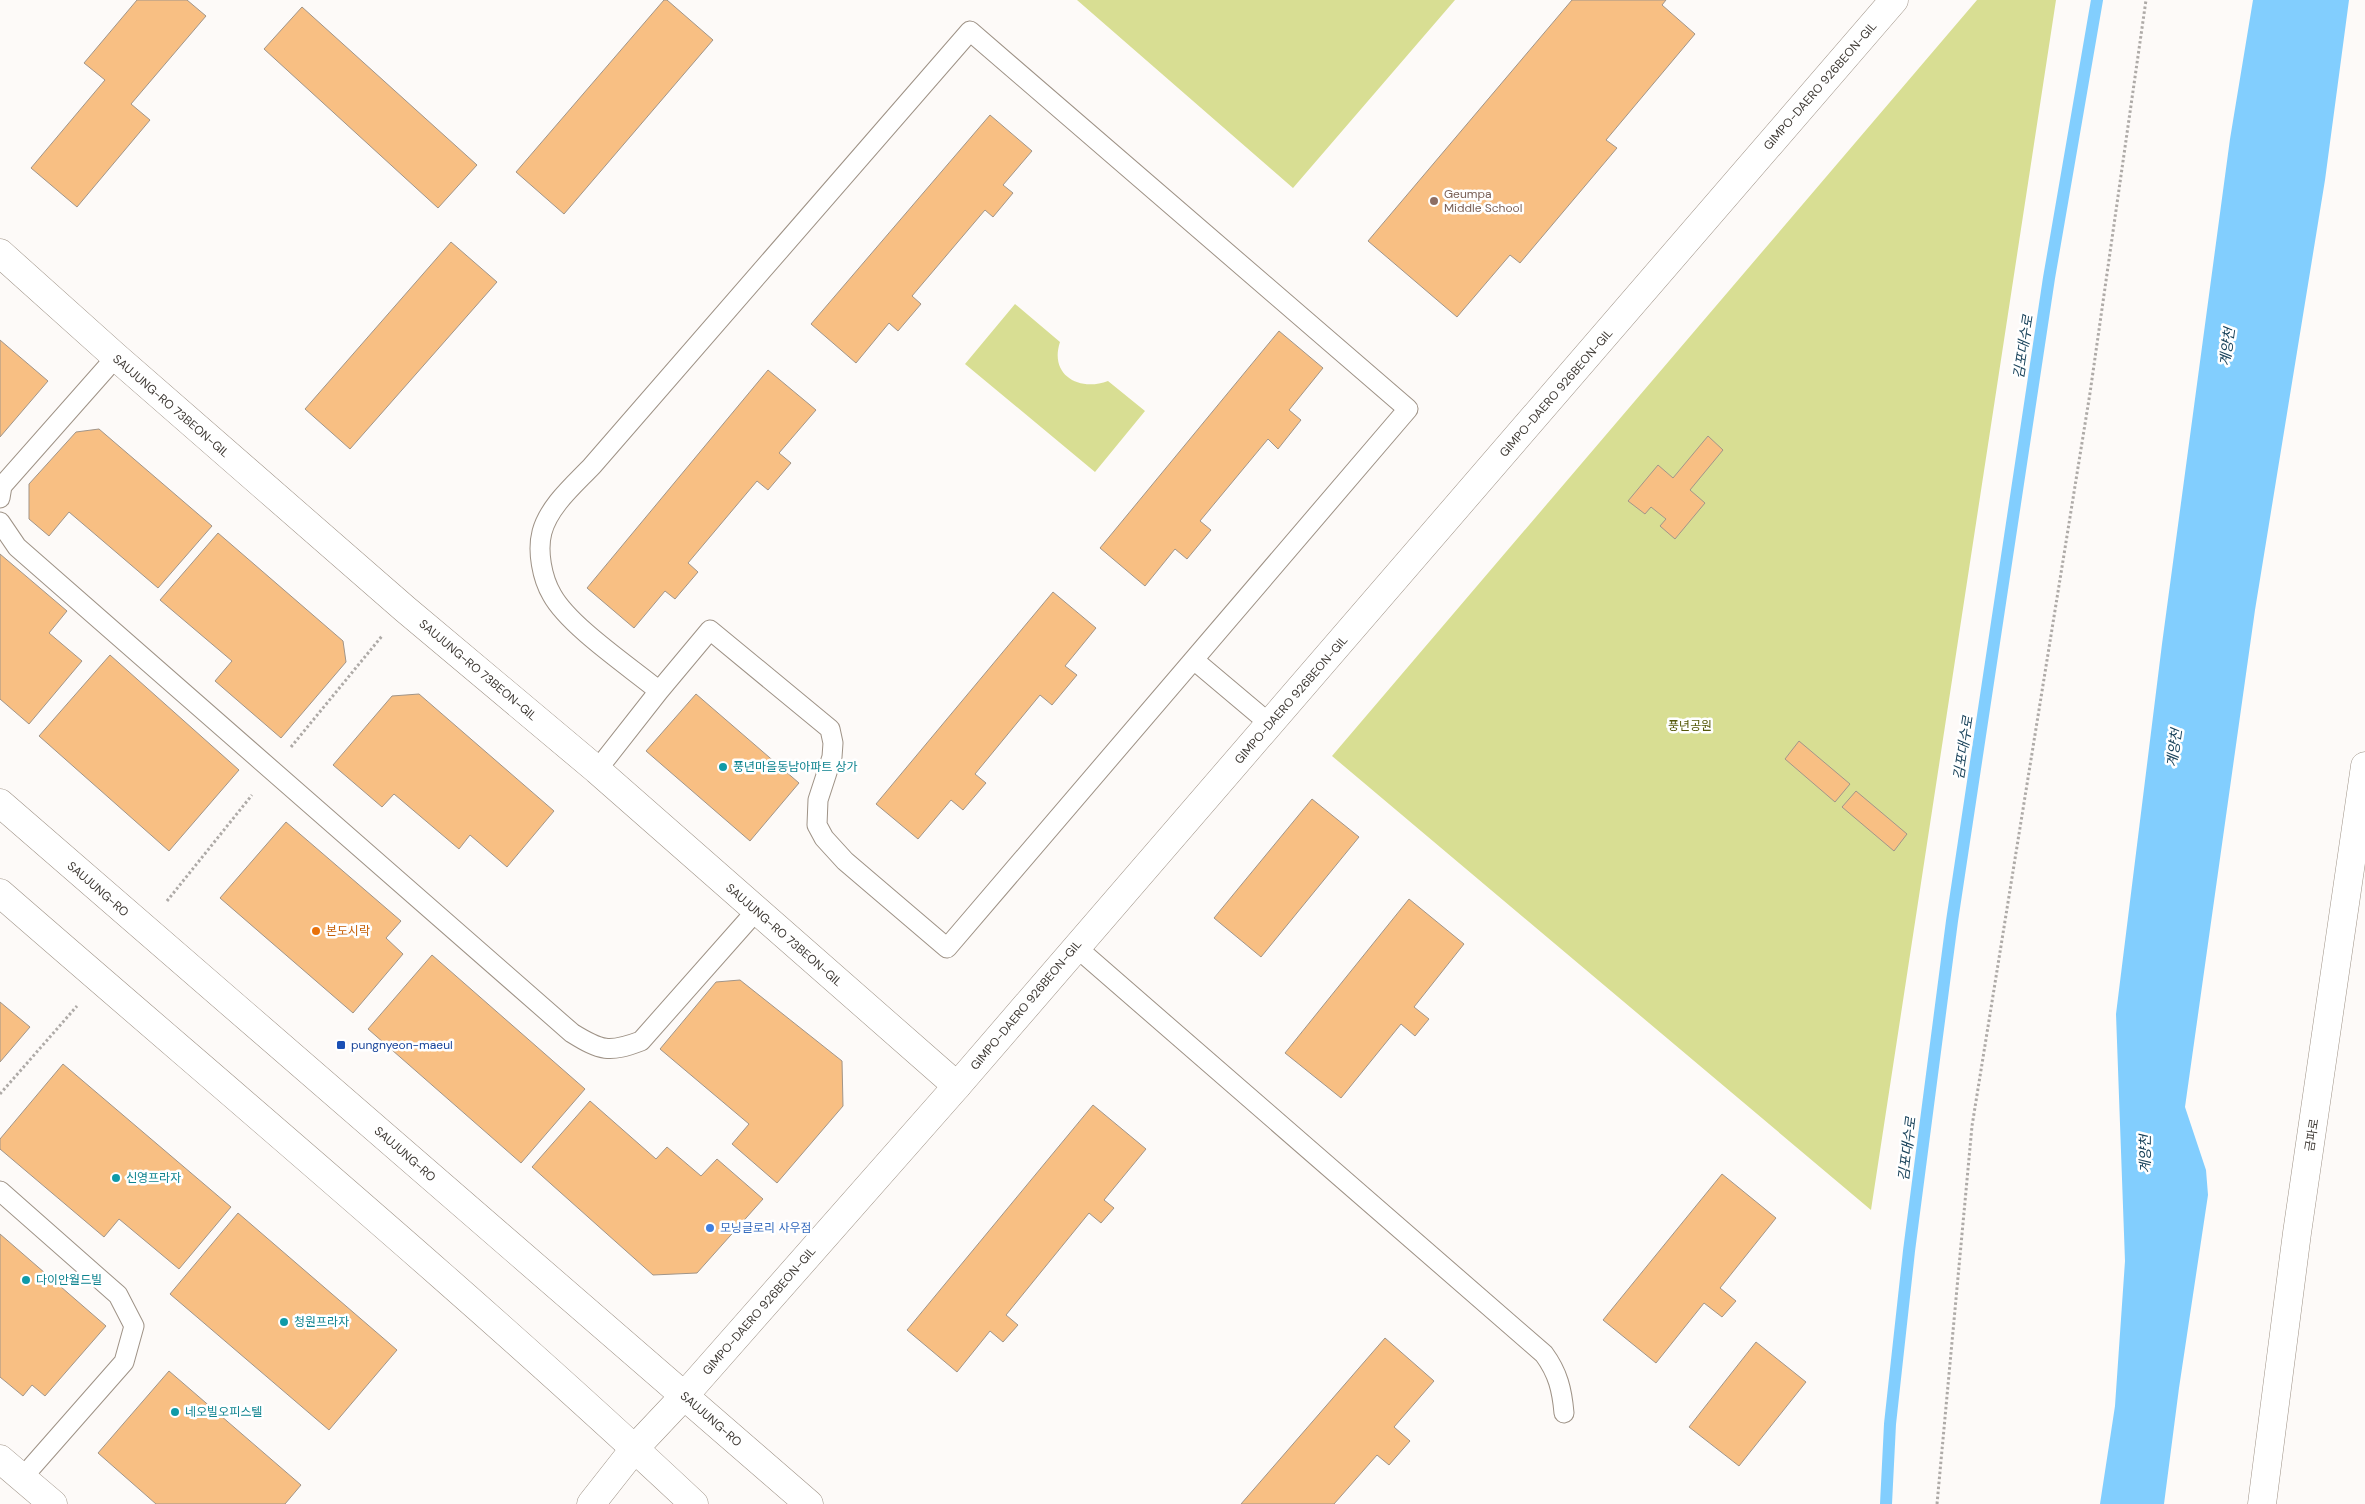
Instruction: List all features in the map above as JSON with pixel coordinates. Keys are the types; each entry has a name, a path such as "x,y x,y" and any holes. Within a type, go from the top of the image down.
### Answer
{"street":[{"name":"GIMPO-DAERO 926BEON-GIL","path":"590,1504 635,1448 684,1396 957,1086 1894,0"},
{"name":"SAUJUNG-RO 73BEON-GIL","path":"0,253 116,357 405,609 597,770 957,1086"},
{"name":"금파로","path":"2262,1504 2297,1233 2365,766"},
{"name":"SAUJUNG-RO","path":"0,803 809,1504"},
{"path":"0,893 361,1206 635,1448 694,1504"},
{"path":"0,1459 53,1504"}],"lane":[{"path":"597,770 710,630 830,729 833,743 832,757 818,800 817,825 824,838 845,861 946,948 1408,409 970,31 592,466 564,495 542,532 540,548 543,570 552,595 574,621 659,691"},
{"path":"0,498 2,486 116,357"},
{"path":"0,522 17,547 273,769 572,1033 592,1046 617,1050 641,1041 756,911"},
{"path":"1194,660 1270,724"},
{"path":"1076,947 1538,1349 1554,1368 1560,1383 1564,1413"},
{"path":"0,1191 118,1295 134,1326 124,1362 22,1478"}],"path":[{"path":"1937,1504 1972,1126 2088,403 2146,0"},
{"path":"145,929 273,769 405,609"},
{"path":"0,1094 100,980"}],"green space":[{"path":"1077,0 1455,0 1293,188"},
{"name":"풍년공원","path":"1977,0 2056,0 1871,1210 1332,756"},
{"path":"1015,304 1060,342 1059,364 1069,378 1087,384 1108,381 1145,411 1095,472 965,364"}],"water":[{"name":"계양천","path":"2253,0 2349,0 2325,180 2255,610 2185,1107 2206,1170 2208,1195 2179,1388 2164,1504 2100,1504 2115,1406 2125,1261 2116,1014 2162,644 2230,139"}],"building":[{"path":"137,0 187,0 206,16 131,104 150,120 77,207 31,168 105,80 84,63"},
{"path":"664,0 667,0 713,40 564,214 516,172"},
{"path":"1572,0 1666,0 1662,5 1695,34 1606,140 1617,148 1520,263 1510,255 1457,317 1368,241"},
{"path":"302,7 477,165 438,208 264,49"},
{"path":"990,115 1032,151 1003,185 1013,193 993,217 985,210 912,296 921,304 898,331 889,323 856,363 811,324"},
{"path":"451,242 497,282 350,449 305,409"},
{"path":"1279,331 1323,368 1289,410 1301,420 1278,449 1268,439 1200,521 1211,530 1187,559 1175,549 1145,586 1100,548"},
{"path":"0,340 48,381 0,437"},
{"path":"768,370 816,410 779,453 791,463 768,490 757,481 688,563 698,572 675,599 665,591 634,628 587,588"},
{"path":"99,429 212,526 158,588 69,512 49,536 29,519 29,484 76,432"},
{"path":"1708,436 1723,450 1690,490 1705,503 1675,539 1660,526 1666,519 1651,507 1645,514 1628,501 1658,465 1673,478"},
{"path":"218,533 343,641 346,662 281,738 215,681 232,661 160,600"},
{"path":"0,554 67,611 49,633 82,661 29,724 0,699"},
{"path":"1053,592 1096,628 1065,666 1077,675 1052,705 1040,695 975,774 986,783 963,810 951,800 918,839 876,804"},
{"path":"110,655 239,770 169,851 39,736"},
{"path":"419,694 554,811 507,867 470,835 459,849 394,794 382,807 333,765 392,696"},
{"name":"풍년마을동남아파트 상가","path":"696,694 799,783 750,841 646,751"},
{"path":"1799,741 1850,784 1835,802 1785,759"},
{"path":"1856,791 1907,834 1894,851 1842,807"},
{"path":"1312,799 1359,837 1261,957 1214,918"},
{"path":"286,822 401,921 386,938 403,954 353,1013 220,898"},
{"path":"1409,899 1464,944 1414,1007 1429,1019 1415,1036 1401,1024 1341,1098 1285,1053"},
{"path":"432,955 585,1089 521,1163 368,1029"},
{"path":"740,980 842,1061 843,1106 777,1183 732,1144 749,1124 660,1049 716,982"},
{"path":"0,1002 30,1027 0,1062"},
{"name":"신영프라자","path":"63,1064 231,1207 179,1269 119,1219 104,1237 0,1149 0,1139"},
{"path":"590,1101 656,1159 667,1147 701,1176 717,1159 763,1199 697,1273 653,1275 532,1167"},
{"path":"1093,1105 1146,1149 1104,1200 1114,1208 1101,1223 1089,1213 1006,1315 1018,1325 1003,1342 990,1331 957,1372 907,1330"},
{"path":"1722,1174 1776,1218 1720,1288 1736,1301 1722,1317 1704,1303 1656,1363 1603,1320"},
{"name":"청원프라자","path":"238,1213 397,1350 329,1430 170,1294"},
{"name":"다이안월드빌","path":"0,1234 106,1326 45,1396 32,1385 23,1396 0,1377"},
{"path":"1385,1338 1434,1381 1394,1427 1410,1441 1389,1465 1377,1455 1334,1504 1241,1504"},
{"path":"1756,1342 1806,1382 1739,1466 1689,1427"},
{"name":"네오빌오피스텔","path":"169,1371 301,1485 285,1504 156,1504 98,1453"}],"waterway":[{"name":"김포대수로","path":"1886,1504 1890,1424 1909,1251 1952,921 2049,278 2097,0"}],"place":[{"name":"Geumpa Middle School","path":"1434,201"},
{"name":"풍년마을동남아파트 상가","path":"723,767"},
{"name":"본도시락","path":"316,931"},
{"name":"pungnyeon-maeul","path":"341,1045"},
{"name":"신영프라자","path":"116,1178"},
{"name":"모닝글로리 사우점","path":"710,1228"},
{"name":"다이안월드빌","path":"26,1280"},
{"name":"청원프라자","path":"284,1322"},
{"name":"네오빌오피스텔","path":"175,1412"}]}
